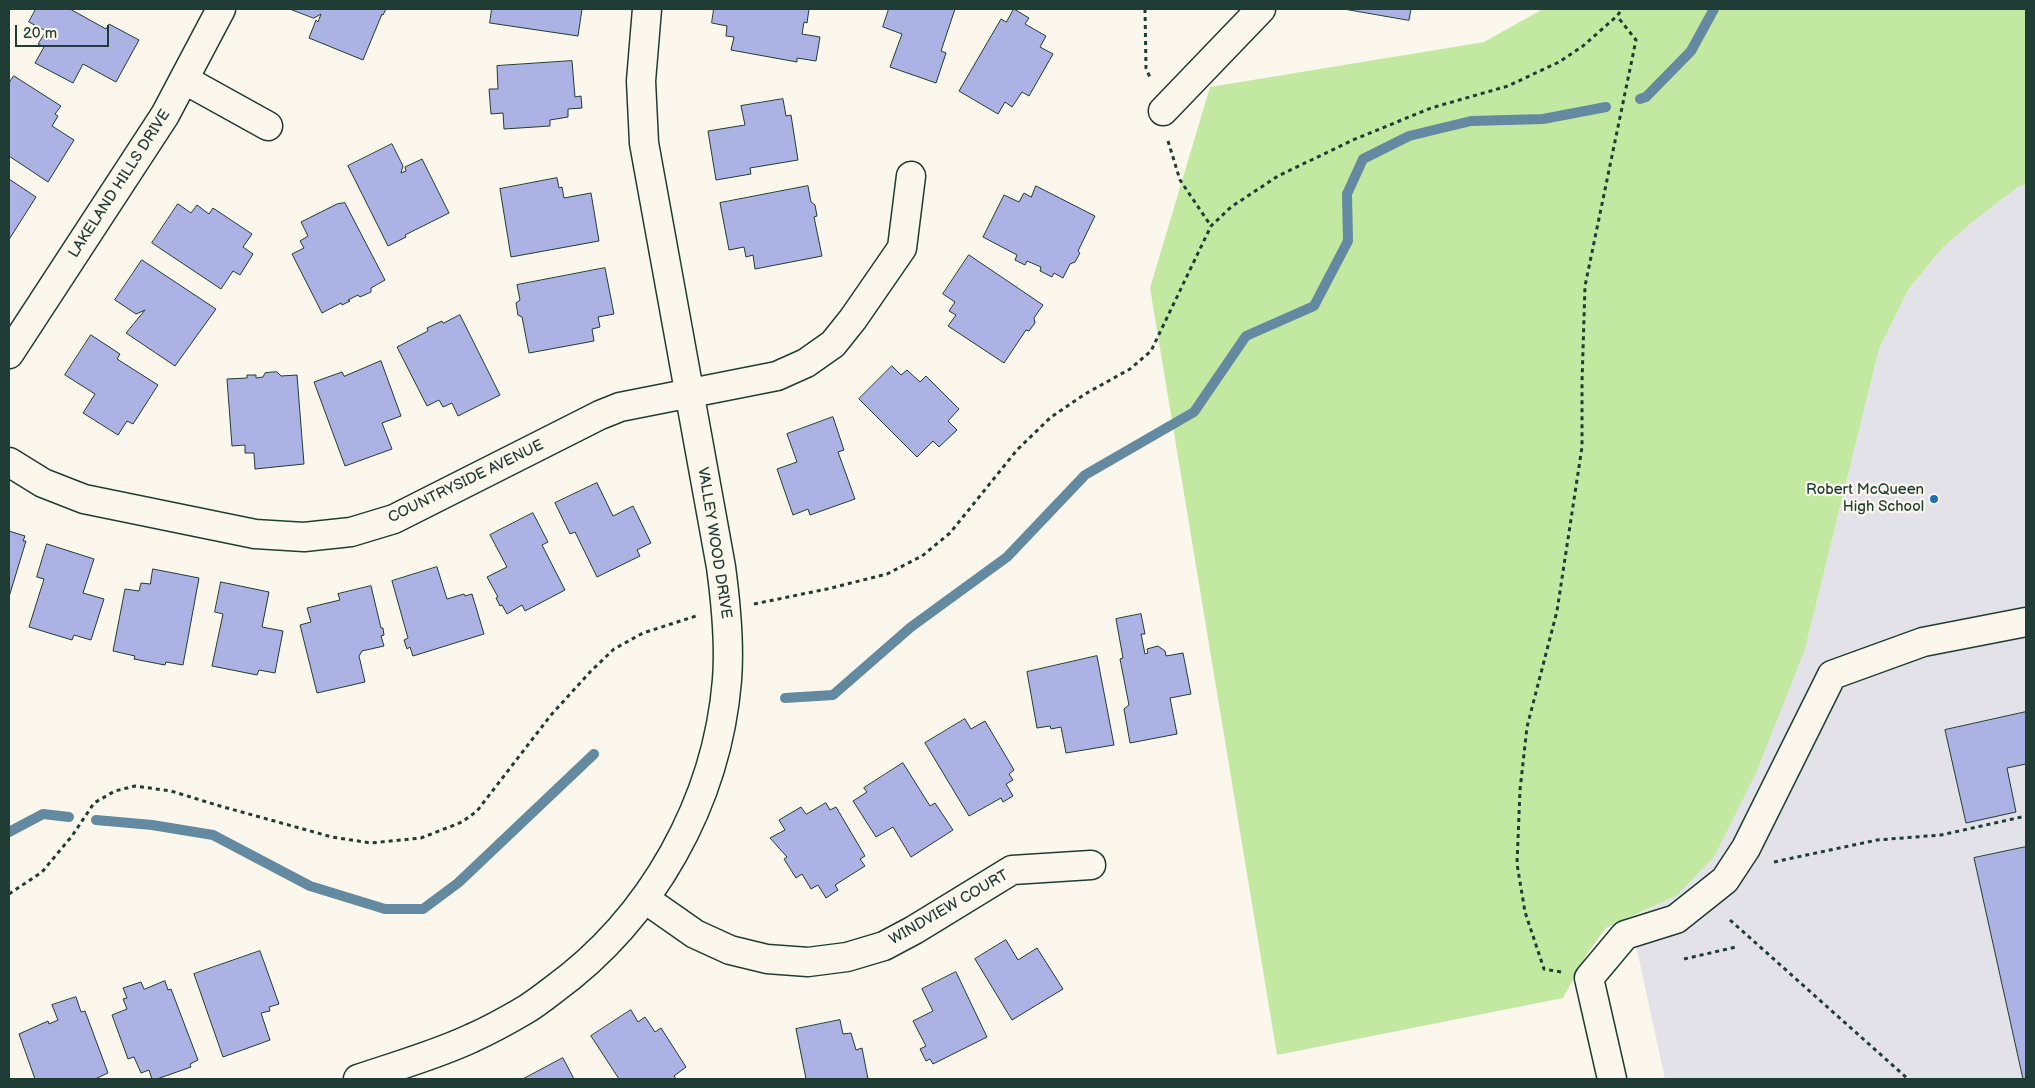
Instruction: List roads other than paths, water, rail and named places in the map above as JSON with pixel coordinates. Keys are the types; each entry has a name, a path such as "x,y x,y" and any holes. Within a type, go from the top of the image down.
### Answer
{"street":[{"name":"LAKELAND HILLS DRIVE","path":"9,354 166,115 221,9"},
{"name":"VALLEY WOOD DRIVE","path":"358,1079 472,1038 527,1009 573,976 613,938 645,899 681,839 700,797 717,742 727,680 726,609 721,567 644,143 641,81 647,9"},
{"path":"1163,111 1261,9"},
{"path":"185,80 268,126"},
{"name":"COUNTRYSIDE AVENUE","path":"9,462 43,483 84,499 255,534 304,537 352,532 394,520 600,415 620,407 777,376 806,363 833,344 854,319 902,248 911,176"},
{"path":"1612,1079 1589,978 1625,935 1676,919 1725,880 1746,848 1832,675 1923,642 2026,622"},
{"name":"WINDVIEW COURT","path":"645,899 695,934 730,950 767,959 808,962 847,957 884,946 914,930 1012,870 1091,865"}],"waterway":[{"path":"1640,99 1646,97 1691,51 1714,9"},
{"path":"785,698 833,695 911,627 1007,557 1085,475 1194,412 1246,336 1314,306 1348,241 1347,194 1363,159 1409,136 1471,121 1543,119 1606,107"},
{"path":"96,820 152,825 213,835 310,886 385,909 423,909 458,883 594,754"},
{"path":"9,832 43,814 69,817"}],"place":[{"name":"Robert McQueen High School","path":"1934,499"}]}
